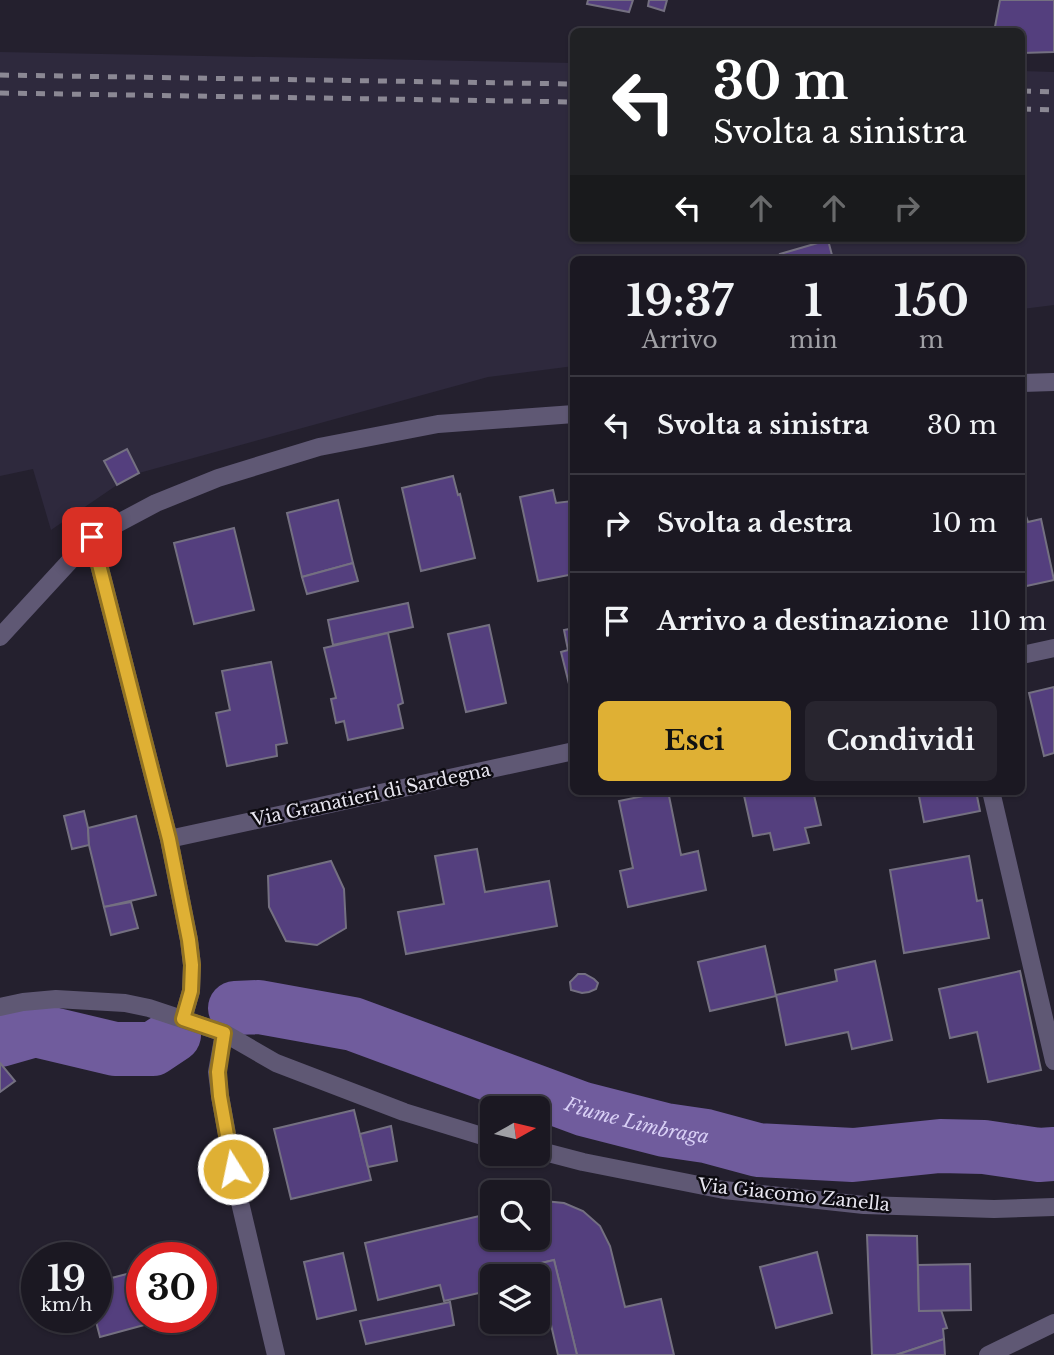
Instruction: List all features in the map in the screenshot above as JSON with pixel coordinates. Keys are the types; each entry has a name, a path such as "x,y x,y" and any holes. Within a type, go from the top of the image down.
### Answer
{"street":[{"path":"1025,383 1054,382"},
{"path":"0,637 92,537 156,503 218,478 320,447 438,424 570,414"},
{"path":"92,537 169,839 189,940 191,991 183,1019"},
{"path":"1025,654 1054,648"},
{"name":"Via Granatieri di Sardegna","path":"169,839 570,752"},
{"path":"992,795 1048,1008 1054,1060"},
{"path":"0,1007 56,999 125,1003 149,1008 224,1033 276,1063 404,1112 480,1135"},
{"path":"224,1033 218,1072 220,1096 238,1194 276,1355"},
{"name":"Via Giacomo Zanella","path":"550,1153 724,1190 864,1205 994,1209 1054,1207"},
{"path":"988,1355 1054,1323"}],"shaded area":[{"path":"0,52 570,63 570,242 1025,242 1025,71 1054,72 1054,305 1025,309 1025,256 570,256 570,367 488,377 139,473 51,530 33,469 0,476"}],"building":[{"path":"588,0 633,0 629,12 587,4"},
{"path":"649,0 667,0 664,11 648,6"},
{"path":"1000,0 1054,0 1054,52 1025,53 1025,28 995,28"},
{"path":"829,242 832,256 781,256 780,254"},
{"path":"127,449 139,473 117,485 104,461"},
{"path":"453,476 475,558 421,571 402,488"},
{"path":"553,490 556,503 570,501 570,575 538,581 520,497"},
{"path":"338,500 353,563 302,577 287,513"},
{"path":"1025,513 1028,522 1041,519 1054,580 1025,586"},
{"path":"234,528 254,610 194,624 174,543"},
{"path":"353,563 358,581 307,594 302,577"},
{"path":"408,603 413,627 333,645 328,620"},
{"path":"489,625 506,703 466,712 448,634"},
{"path":"570,629 570,688 561,652 568,650 564,630"},
{"path":"388,633 403,703 398,705 403,728 348,740 344,721 336,723 331,699 336,698 324,648"},
{"path":"271,662 287,743 276,745 277,756 227,766 216,713 230,710 222,671"},
{"path":"1054,687 1054,753 1044,756 1029,693"},
{"path":"648,795 669,795 681,855 698,851 706,890 628,907 620,871 633,868 619,801"},
{"path":"744,795 814,795 821,825 805,828 809,843 774,850 770,833 753,836"},
{"path":"919,795 977,795 980,811 924,822"},
{"path":"84,811 89,845 72,849 64,816"},
{"path":"136,816 156,895 104,907 89,845 88,828"},
{"path":"477,849 485,892 549,881 557,926 406,954 398,912 444,904 435,856"},
{"path":"969,856 977,901 982,900 989,938 904,953 890,870"},
{"path":"331,861 344,889 346,928 317,945 286,941 269,907 268,876"},
{"path":"131,902 138,928 111,935 104,907"},
{"path":"765,946 776,996 710,1011 698,962"},
{"path":"875,961 892,1040 852,1049 848,1032 786,1045 776,995 837,981 835,970"},
{"path":"1020,971 1041,1070 988,1082 977,1032 950,1038 939,989"},
{"path":"578,974 594,979 598,983 596,989 582,993 571,990 570,982"},
{"path":"0,1063 15,1081 0,1092"},
{"path":"354,1110 371,1180 291,1199 274,1129"},
{"path":"391,1126 397,1161 368,1167 360,1134"},
{"path":"550,1202 564,1203 583,1211 600,1226 610,1246 625,1307 661,1299 674,1355 577,1355 554,1260 537,1264 480,1264 480,1293 444,1301 440,1285 378,1300 365,1243 480,1216 480,1250 550,1250"},
{"path":"867,1235 917,1236 919,1311 941,1310 947,1328 943,1329 944,1339 896,1355 872,1355"},
{"path":"817,1252 832,1313 776,1328 760,1267"},
{"path":"343,1253 356,1310 317,1319 304,1262"},
{"path":"554,1260 577,1355 558,1355 550,1320 550,1264 537,1264"},
{"path":"970,1264 971,1310 919,1311 918,1265"},
{"path":"126,1274 126,1330 100,1337 99,1333 112,1333 112,1278"},
{"path":"450,1302 454,1325 366,1344 360,1321"},
{"path":"944,1339 945,1355 896,1355"}],"waterway":[{"name":"Fiume Limbraga","path":"235,1008 259,1007 353,1024 583,1109 758,1150 853,1155 940,1146 1054,1154"},
{"name":"Fiume Limbraga","path":"0,1040 35,1030 115,1049 153,1049 174,1035"}],"railway":[{"path":"0,75 570,84"},
{"path":"1025,91 1054,92"},
{"path":"0,93 570,102"},
{"path":"1025,109 1054,110"}],"route":[{"path":"92,537 169,839 189,940 191,991 183,1019 224,1033 218,1072 233,1169"}]}
